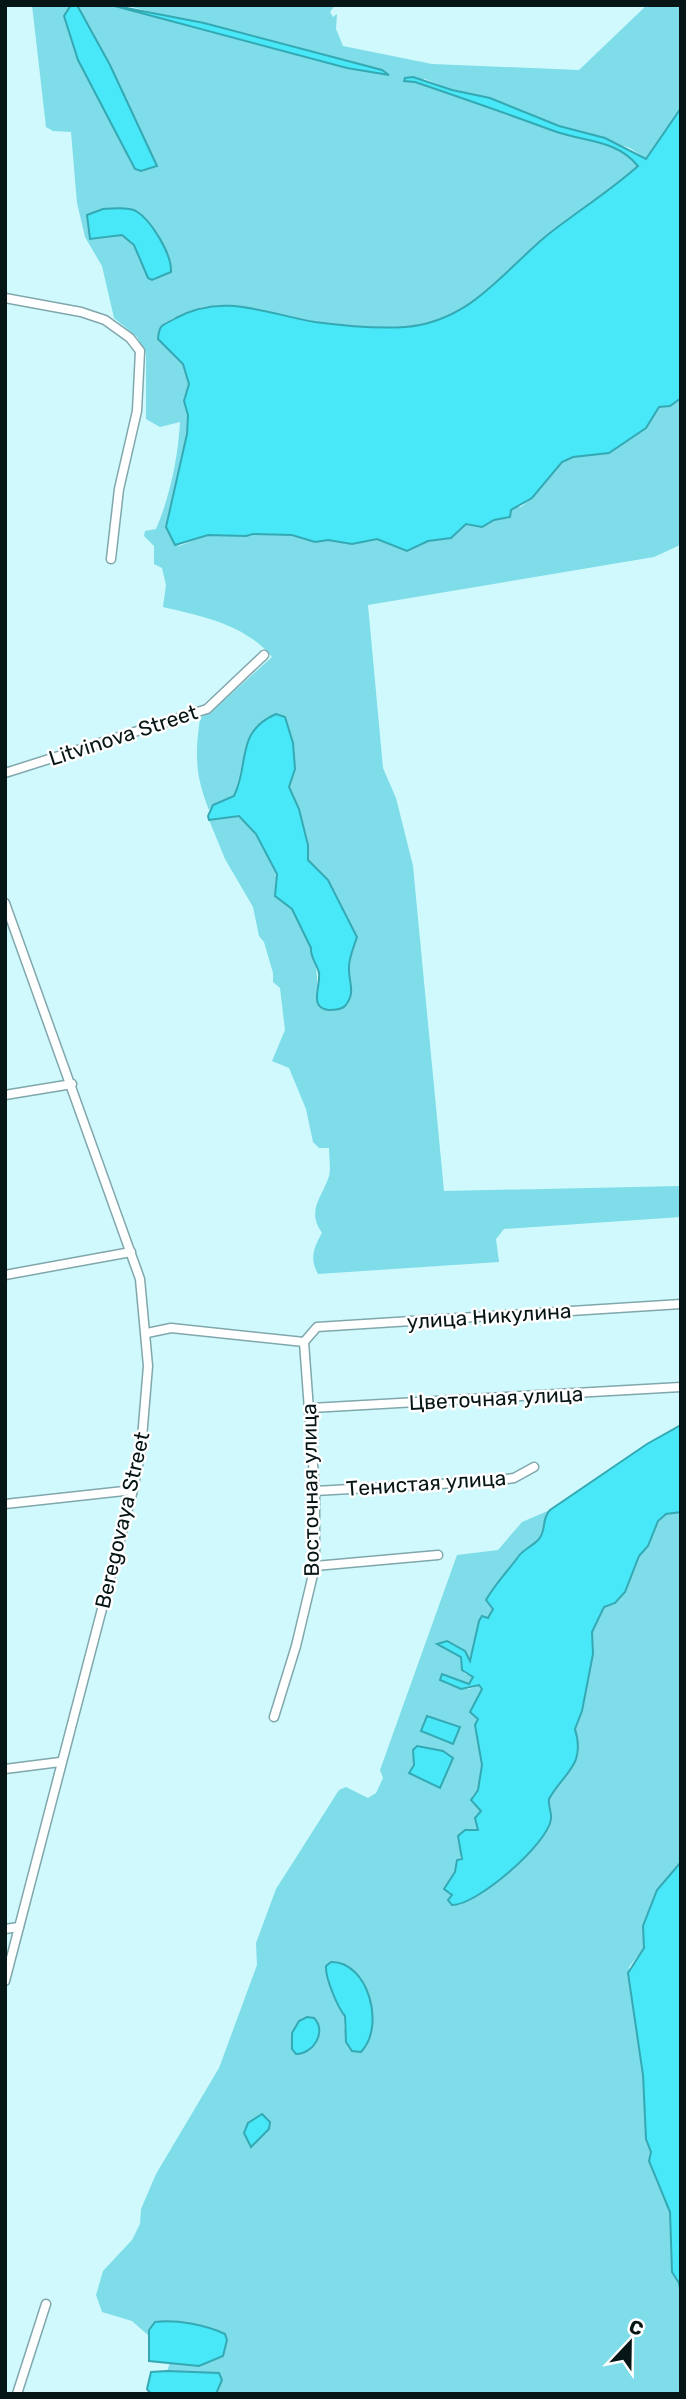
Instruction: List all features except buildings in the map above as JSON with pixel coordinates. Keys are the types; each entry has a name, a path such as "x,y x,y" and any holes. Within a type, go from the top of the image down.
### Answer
{"street":[{"path":"5,298 81,312 106,320 130,338 139,351 141,373 137,411 119,489 111,559"},
{"name":"Litvinova Street","path":"5,773 207,709 264,655"},
{"name":"Beregovaya Street","path":"5,903 140,1279 147,1333 147,1400 133,1490 5,1981"},
{"path":"5,1095 72,1084"},
{"path":"5,1275 131,1252"},
{"name":"улица Никулина","path":"304,1342 317,1327 681,1304"},
{"path":"147,1333 171,1328 304,1342"},
{"name":"Восточная улица","path":"274,1717 296,1646 315,1566 311,1408 304,1342"},
{"name":"Цветочная улица","path":"311,1408 681,1387"},
{"name":"Тенистая улица","path":"314,1491 493,1481 514,1478 534,1467"},
{"path":"5,1504 133,1490"},
{"path":"315,1566 438,1555"},
{"path":"5,1769 60,1762"},
{"path":"5,1929 19,1927"},
{"path":"17,2394 46,2304"}],"shaded area":[{"path":"32,5 111,5 207,28 294,54 381,70 124,5 335,5 330,12 333,17 337,14 336,29 343,46 432,64 579,70 647,5 681,5 681,108 646,159 630,148 559,126 490,98 452,90 425,79 404,81 415,82 485,105 566,135 610,146 630,157 639,166 546,236 466,305 428,323 383,328 337,325 222,305 201,307 165,322 158,339 183,364 189,384 184,400 188,415 187,434 166,527 179,546 208,535 253,534 292,535 315,542 328,540 352,544 377,539 407,551 428,541 451,538 466,524 482,527 515,507 521,507 562,462 573,457 609,453 646,428 659,406 670,406 681,398 681,544 678,546 654,557 368,605 383,768 396,798 413,866 444,1191 681,1186 681,1217 504,1229 496,1239 499,1262 318,1274 314,1253 322,1233 317,1225 315,1211 329,1176 329,1148 319,1148 313,1142 306,1109 289,1068 272,1061 285,1030 280,988 273,982 273,973 264,942 259,936 253,907 225,859 209,820 235,815 249,827 263,846 274,867 275,884 307,937 316,966 316,996 324,1009 344,1007 352,990 348,968 357,937 328,880 308,860 308,845 299,809 289,787 295,769 289,732 249,738 234,797 213,805 209,810 204,798 197,765 200,718 211,712 272,657 236,629 208,618 163,607 166,585 162,568 154,564 154,546 144,536 145,531 156,529 165,503 175,463 180,422 160,427 146,419 146,354 137,337 114,318 102,266 85,237 77,203 71,132 53,131 46,127"},
{"path":"71,5 77,5 110,65 157,166 141,171 135,169 78,60 64,16"},
{"path":"111,5 204,23 382,70 389,75 347,68"},
{"path":"413,77 452,90 490,98 559,126 605,138 646,159 681,108 681,398 670,406 659,407 646,428 609,453 573,457 562,462 532,498 511,510 510,517 494,520 482,527 466,524 451,538 428,541 407,551 377,539 352,544 328,540 315,542 292,535 208,535 175,545 166,527 187,434 188,415 184,401 189,384 183,364 158,339 163,325 194,310 228,306 349,326 394,328 428,323 466,306 545,237 638,166 620,151 599,142 565,135 415,82 404,81 405,78"},
{"path":"103,209 128,209 142,215 164,247 171,272 152,280 148,278 134,245 122,235 90,239 87,215"},
{"path":"276,714 285,717 293,743 295,769 289,787 299,809 308,845 308,860 328,880 357,937 349,962 350,997 342,1008 329,1010 317,1001 319,973 311,948 292,909 275,896 277,874 256,834 239,816 209,820 208,816 213,805 234,796 249,739 263,721"},
{"path":"681,1425 681,1512 666,1514 658,1521 648,1546 639,1556 625,1592 615,1603 604,1607 592,1632 593,1654 582,1711 575,1729 578,1752 572,1768 549,1799 551,1819 547,1830 525,1857 493,1885 463,1903 452,1905 448,1900 452,1895 444,1889 455,1872 457,1860 462,1859 458,1836 465,1830 478,1830 475,1818 481,1811 471,1800 478,1790 482,1765 475,1725 478,1719 470,1712 482,1689 479,1685 461,1689 440,1680 442,1674 469,1684 473,1677 462,1670 461,1657 437,1644 447,1641 465,1651 470,1661 479,1621 482,1616 488,1618 493,1609 486,1600 520,1555 539,1539 550,1510 647,1444"},
{"path":"550,1510 545,1515 544,1532 538,1541 518,1556 486,1599 493,1609 488,1618 482,1616 470,1662 468,1656 455,1653 463,1659 461,1667 465,1674 474,1676 472,1682 464,1684 448,1678 446,1684 469,1689 480,1685 482,1689 470,1712 478,1719 475,1725 482,1772 472,1796 475,1805 481,1810 476,1823 478,1830 465,1830 450,1892 459,1905 499,1878 552,1818 549,1799 572,1768 577,1752 574,1729 582,1711 593,1654 592,1632 604,1607 625,1592 639,1556 648,1546 658,1522 666,1514 681,1512 681,1862 657,1890 643,1926 644,1948 629,1967 629,1984 643,2075 646,2139 651,2152 653,2173 670,2212 672,2272 679,2283 681,2294 681,2388 677,2394 216,2394 219,2388 219,2373 167,2371 170,2363 199,2366 208,2362 149,2330 149,2336 132,2321 102,2312 96,2295 103,2271 132,2240 140,2224 141,2209 156,2174 219,2068 257,1965 256,1943 276,1889 339,1790 346,1787 368,1798 376,1793 383,1778 380,1770 457,1555 498,1550 522,1522","holes":["355,1976 366,1992 370,2010 366,2047 344,2028 345,2016 330,1982"]},
{"path":"427,1716 460,1727 453,1744 421,1731"},
{"path":"417,1746 443,1751 453,1758 440,1788 409,1773 414,1765 413,1750"},
{"path":"681,1862 681,2294 679,2283 672,2272 670,2212 649,2161 651,2152 646,2139 643,2075 628,1973 644,1948 643,1926 657,1890"},
{"path":"331,1962 344,1965 355,1972 369,1997 372,2027 361,2052 352,2051 346,2042 345,2016 332,1992 326,1971 326,1966"},
{"path":"307,2017 314,2018 318,2023 319,2035 313,2046 296,2054 292,2049 292,2033 299,2021"},
{"path":"262,2114 270,2122 269,2129 251,2147 244,2133 248,2123"},
{"path":"155,2322 191,2324 225,2334 227,2340 223,2356 199,2366 149,2361 149,2330"},
{"path":"151,2372 219,2373 222,2380 216,2394 151,2394 147,2389"}]}
